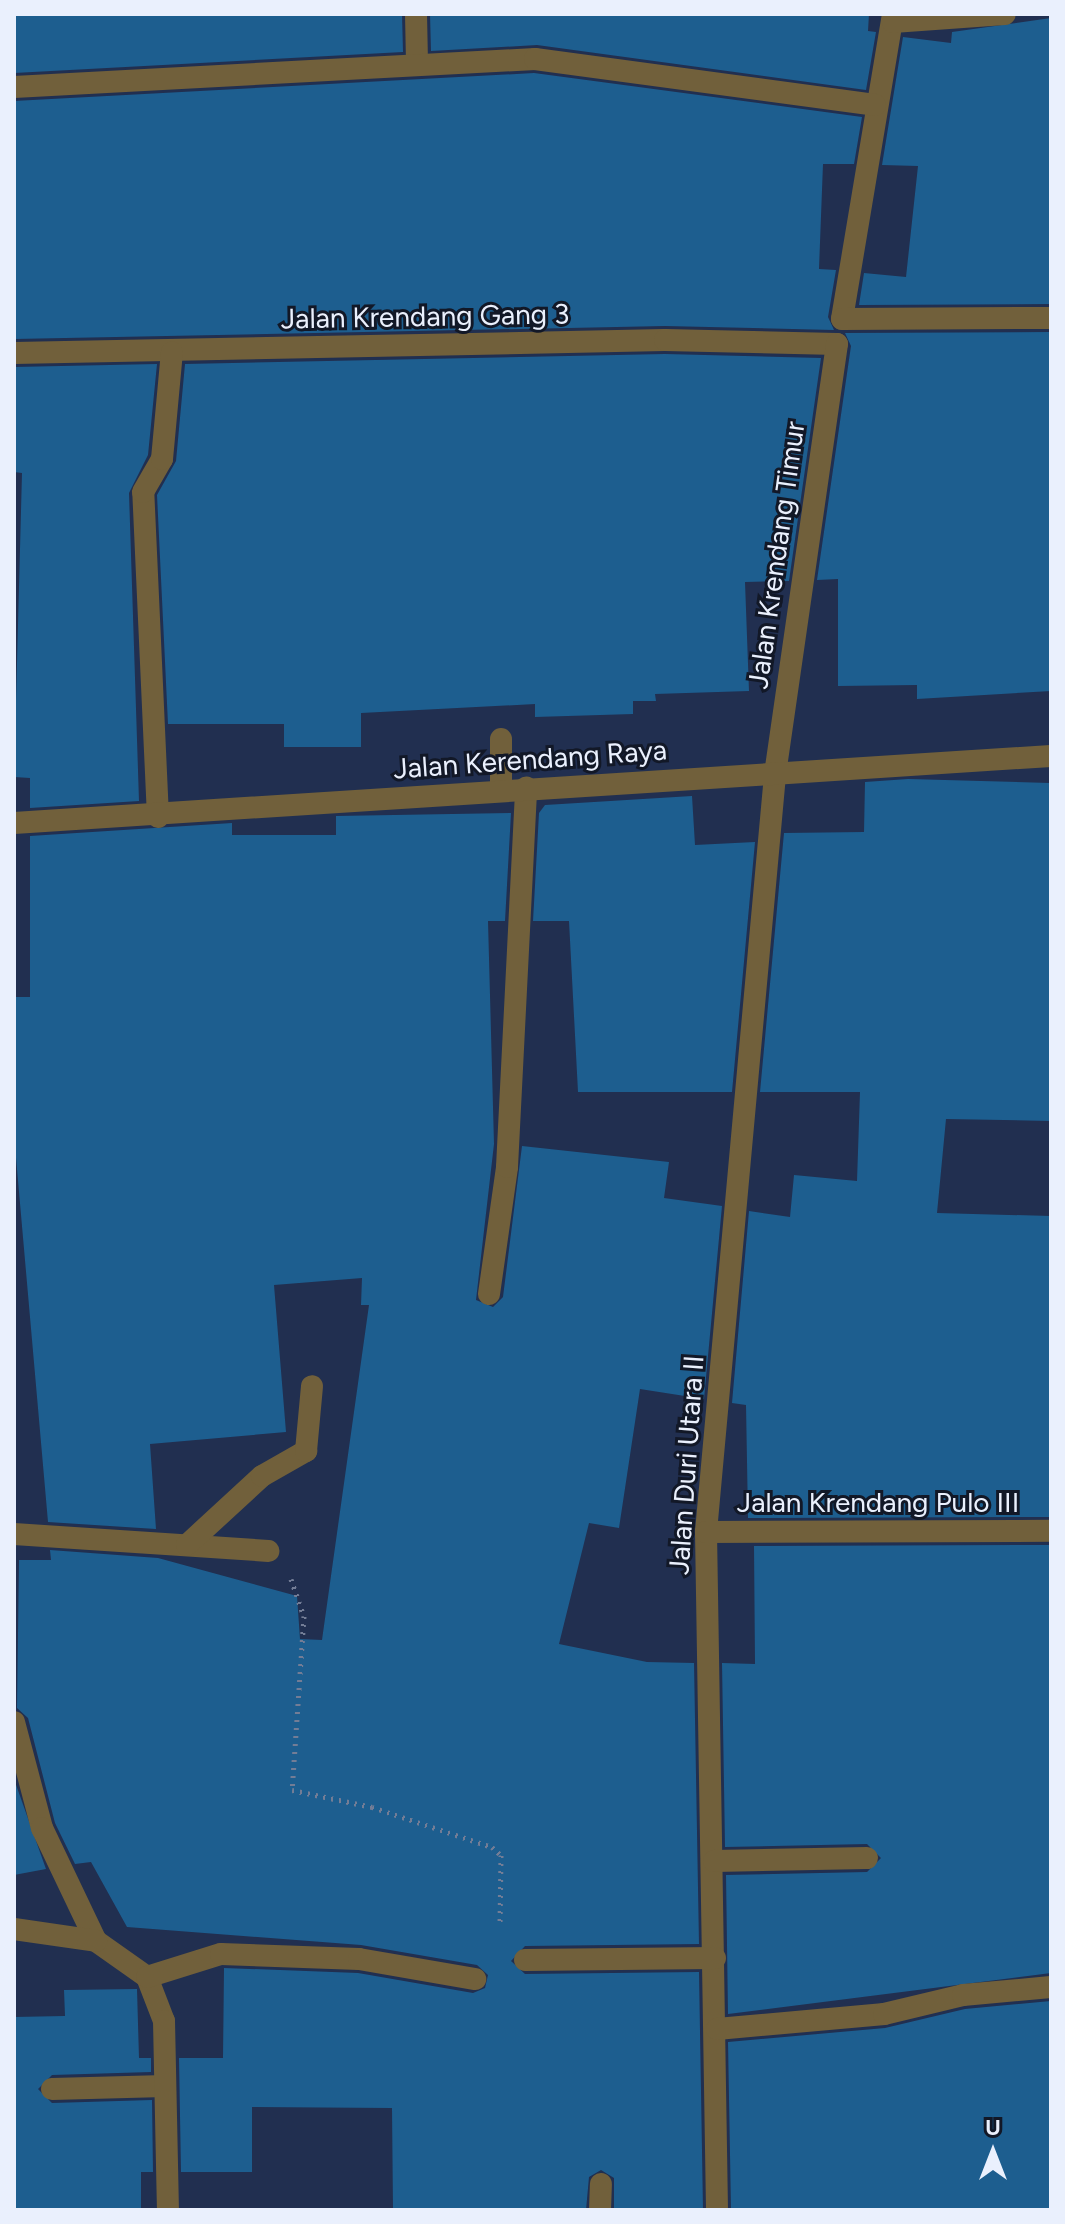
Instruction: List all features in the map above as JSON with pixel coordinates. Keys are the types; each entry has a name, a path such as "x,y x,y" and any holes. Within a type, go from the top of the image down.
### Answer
{"street":[{"path":"416,14 417,63"},
{"path":"1005,14 893,18 875,105 842,319 1051,318"},
{"path":"14,87 535,59 875,105"},
{"name":"Jalan Krendang Gang 3","path":"14,353 665,340 837,344"},
{"name":"Jalan Krendang Timur","path":"775,775 837,344"},
{"path":"158,817 143,492 162,459 172,352"},
{"path":"501,739 501,790"},
{"name":"Jalan Kerendang Raya","path":"14,823 158,817 526,787 775,775 1051,756"},
{"name":"Jalan Duri Utara II","path":"717,2210 717,2029 706,1532 775,775"},
{"path":"489,1294 507,1167 526,787"},
{"path":"187,1545 262,1476 306,1451 312,1386"},
{"name":"Jalan Krendang Pulo III","path":"706,1532 1051,1531"},
{"path":"14,1534 268,1551"},
{"path":"14,1722 42,1828 96,1941"},
{"path":"714,1861 867,1858"},
{"path":"14,1929 96,1941 147,1977 164,2021 168,2210"},
{"path":"147,1977 221,1954 359,1959 475,1979"},
{"path":"525,1960 715,1958"},
{"path":"717,2029 884,2014 963,1995 1051,1987"},
{"path":"52,2089 165,2086"},
{"path":"600,2210 601,2184"}],"path":[{"path":"268,1551 294,1582 304,1616 292,1790 492,1847 501,1855 500,1926"}],"building":[{"path":"14,14 402,14 403,52 14,73"},
{"path":"430,14 869,14 868,31 876,32 866,90 537,45 431,51"},
{"path":"1051,18 1051,304 859,305 864,273 906,277 918,166 882,165 903,37 951,43 952,32"},
{"path":"534,73 862,117 854,164 823,164 819,269 836,270 828,317 834,330 665,326 14,339 14,101"},
{"path":"1051,332 1051,691 917,699 917,685 838,686 838,579 817,580 851,346 845,333"},
{"path":"665,354 821,358 789,581 745,582 749,691 655,694 656,701 633,701 633,714 535,717 535,704 361,713 361,747 284,747 284,724 168,724 157,495 176,461 185,364"},
{"path":"157,364 148,455 129,493 139,801 30,808 30,778 14,777 22,473 14,472 14,367"},
{"path":"908,779 1050,783 1051,1121 946,1119 937,1213 1051,1216 1051,1517 748,1518 746,1405 732,1403 749,1211 790,1217 794,1175 857,1181 860,1092 760,1092 784,833 864,832 865,782"},
{"path":"692,796 695,845 755,842 732,1092 578,1092 569,921 533,921 539,813 545,805"},
{"path":"511,813 505,921 488,921 494,1144 476,1300 493,1307 503,1297 522,1146 669,1162 664,1198 722,1206 704,1399 640,1389 619,1528 589,1523 559,1644 647,1662 694,1663 699,1944 525,1946 511,1961 525,1974 699,1972 703,2210 614,2210 614,2178 601,2170 589,2177 586,2210 393,2210 392,2108 252,2107 252,2172 181,2172 179,2058 223,2058 224,1968 358,1973 473,1993 485,1988 488,1975 477,1965 361,1945 127,1927 91,1862 75,1864 55,1823 28,1718 17,1708 19,1560 51,1560 50,1550 158,1558 297,1596 300,1639 322,1640 369,1305 361,1305 362,1278 274,1285 286,1432 150,1444 156,1529 48,1522 14,1135 14,997 30,997 30,836 232,823 232,835 336,835 336,816"},
{"path":"1051,1545 1051,1973 728,2014 726,1875 867,1872 881,1858 867,1844 725,1847 722,1663 755,1664 754,1546"},
{"path":"15,1782 46,1869 14,1875 14,1788"},
{"path":"137,1989 139,2058 151,2058 151,2072 52,2075 38,2089 52,2103 152,2100 153,2172 141,2172 141,2210 14,2210 14,2017 65,2016 64,1990"},
{"path":"1051,2001 1051,2210 731,2210 728,2042 885,2028 965,2009"}]}
